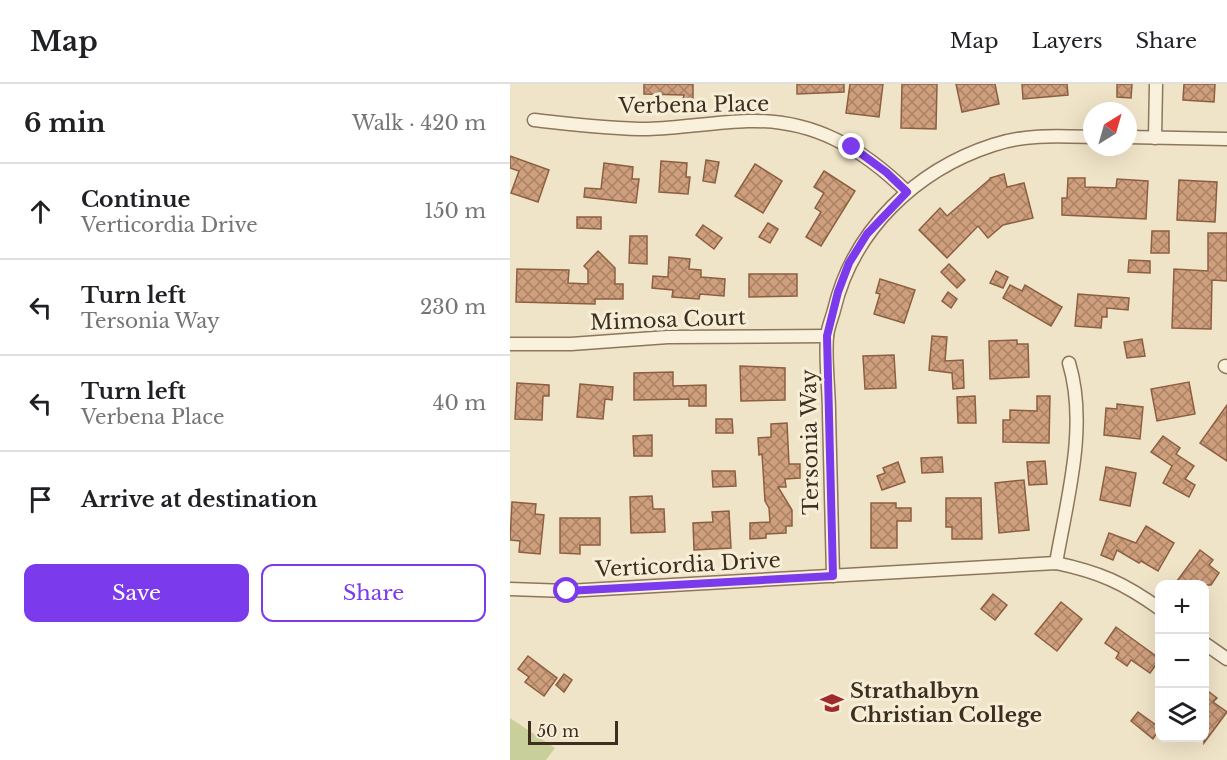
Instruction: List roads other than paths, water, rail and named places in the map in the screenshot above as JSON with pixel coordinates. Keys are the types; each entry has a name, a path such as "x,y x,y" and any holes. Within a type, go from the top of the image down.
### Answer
{"street":[{"path":"1155,138 1156,84"},
{"name":"Verbena Place","path":"534,120 647,129 750,121 782,122 819,132 852,147 886,172 907,192"},
{"name":"Tersonia Way","path":"833,576 827,336 838,292 849,263 867,234 907,192 927,176 954,160 994,144 1028,138 1083,136"},
{"path":"1137,137 1227,139"},
{"name":"Mimosa Court","path":"510,344 571,344 668,337 827,336"},
{"path":"1056,563 1076,448 1076,384 1069,363"},
{"path":"833,576 1056,563 1109,577 1137,592 1155,605"},
{"name":"Verticordia Drive","path":"510,589 567,591 833,576"},
{"path":"1209,646 1227,659"}],"place":[{"name":"Strathalbyn Christian College","path":"832,703"}]}
